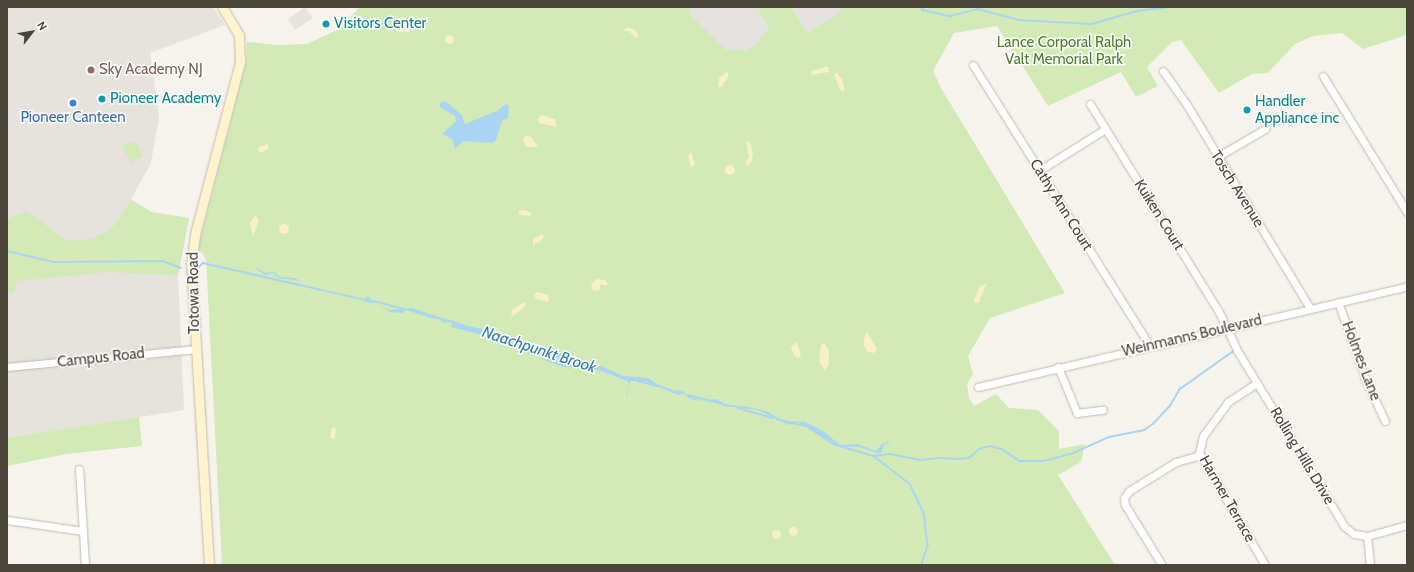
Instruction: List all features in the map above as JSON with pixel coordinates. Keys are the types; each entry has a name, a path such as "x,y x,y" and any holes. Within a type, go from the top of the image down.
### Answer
{"main road":[{"name":"Totowa Road","path":"208,565 192,255 240,62 239,34 222,7"}],"street":[{"name":"Cathy Ann Court","path":"973,65 1150,346"},
{"name":"Tosch Avenue","path":"1163,71 1187,105 1217,157 1310,308"},
{"path":"1323,76 1407,212"},
{"name":"Kuiken Court","path":"1090,104 1228,327"},
{"path":"1217,157 1265,128"},
{"path":"1040,170 1105,129"},
{"name":"Weinmanns Boulevard","path":"978,387 1407,286"},
{"name":"Holmes Lane","path":"1338,302 1367,383 1385,421"},
{"name":"Rolling Hills Drive","path":"1228,327 1238,352 1345,527 1354,534 1367,536"},
{"name":"Campus Road","path":"7,367 196,349"},
{"path":"1058,368 1075,410 1081,414 1103,410"},
{"name":"Harmer Terrace","path":"1257,383 1225,406 1203,436 1200,455 1265,565"},
{"path":"1162,565 1124,502 1126,494 1183,459 1200,455"},
{"path":"79,469 85,565"},
{"path":"7,520 83,531"},
{"path":"1370,565 1367,536 1407,525"}],"shaded area":[{"path":"7,7 213,7 225,25 150,53 159,117 151,163 131,199 151,212 189,218 178,275 184,410 7,438"},
{"path":"305,7 313,18 295,30 288,19"},
{"path":"693,7 760,7 759,12 762,18 770,27 757,43 747,50 726,50 688,13"},
{"path":"791,7 839,7 842,12 806,33"}],"green space":[{"name":"Lance Corporal Ralph Valt Memorial Park","path":"360,7 1407,7 1407,35 1363,49 1342,33 1313,36 1295,44 1268,73 1252,74 1219,93 1181,40 1172,42 1147,67 1158,86 1136,97 1121,72 1048,106 997,26 954,33 933,71 941,88 1065,293 990,318 968,356 973,374 967,384 969,398 974,406 996,394 1009,408 1038,410 1059,431 1059,449 1085,444 1081,462 1058,475 1115,565 222,565 206,259 198,248 246,62 247,42 278,45 307,44 339,29"},
{"path":"135,141 143,156 132,163 122,146"},
{"path":"131,200 151,212 189,218 178,275 108,272 17,281 14,293 7,293 7,219 27,211 67,241 90,239 111,230"},
{"path":"139,417 142,446 66,454 7,466 7,438"}],"sand":[{"path":"397,18 406,21 410,32 397,32"},
{"path":"628,27 635,30 639,36 636,38 629,31 623,31"},
{"path":"449,34 454,39 449,44 444,39"},
{"path":"828,67 829,72 811,75 812,71"},
{"path":"727,72 729,75 722,87 718,87 719,78"},
{"path":"837,73 842,79 845,92 840,90 834,74"},
{"path":"541,115 555,119 557,127 539,123 538,119"},
{"path":"526,136 531,137 538,147 526,147 523,139"},
{"path":"746,140 751,144 753,153 752,161 748,166 745,163 749,157"},
{"path":"268,144 268,149 261,153 258,151 258,147"},
{"path":"691,152 695,164 691,168 688,156"},
{"path":"730,165 735,170 730,175 725,170"},
{"path":"524,210 531,212 531,216 519,215 519,211"},
{"path":"255,215 259,220 253,237 250,223"},
{"path":"282,224 286,224 288,225 288,233 282,234 279,231 279,227"},
{"path":"542,234 544,237 541,241 533,245 533,239"},
{"path":"597,279 605,280 608,284 605,286 600,284 600,290 593,291 591,284"},
{"path":"987,283 979,302 975,303 974,300 980,286"},
{"path":"537,292 548,295 549,302 536,299 534,295"},
{"path":"524,302 526,306 511,317 512,310"},
{"path":"867,332 877,349 874,353 868,352 864,346 864,338"},
{"path":"797,342 801,355 799,358 794,356 791,347"},
{"path":"824,343 829,350 829,364 825,370 819,362 821,345"},
{"path":"332,427 336,429 335,439 330,438"},
{"path":"791,527 795,527 797,531 795,535 791,535 789,533 789,529"},
{"path":"776,529 781,534 776,539 771,534"}],"water":[{"path":"445,101 462,115 465,124 497,111 506,104 509,106 508,118 502,121 496,140 492,143 464,141 455,148 452,139 442,134 456,121 455,116 440,107 439,103"},
{"path":"255,268 264,273 274,272 280,277 295,278 300,281 279,278 273,273 265,275"},
{"path":"368,296 376,304 366,302 364,300"},
{"path":"380,306 389,310 412,308 447,320 446,324 437,318 434,319 406,310 402,313 390,312"},
{"path":"453,322 481,329 537,350 535,356 498,339 451,327"},
{"path":"539,350 556,351 574,360 599,365 623,376 648,378 657,384 702,401 694,400 682,394 678,395 645,381 630,381 630,384 627,381 591,367 564,367 536,356"},
{"path":"716,399 725,404 766,411 787,423 795,421 805,422 823,431 840,445 857,444 876,451 882,444 887,442 891,443 884,444 881,453 859,447 839,446 798,422 789,425 758,410 724,406 712,402 702,401"}],"waterway":[{"path":"921,7 923,10 950,16 978,9 1019,20 1092,24 1137,11 1171,7"},
{"name":"Naachpunkt Brook","path":"7,251 54,262 163,261 181,268"},
{"name":"Naachpunkt Brook","path":"199,267 203,263 366,300"},
{"name":"Naachpunkt Brook","path":"374,301 403,309"},
{"name":"Naachpunkt Brook","path":"432,316 463,325"},
{"name":"Naachpunkt Brook","path":"874,456 890,454 920,460 939,458 958,459 969,458 979,449 990,446 1002,449 1020,461 1044,461 1071,454 1109,437 1144,430 1153,424 1170,406 1180,389 1232,352"},
{"name":"Naachpunkt Brook","path":"588,367 596,369"},
{"name":"Naachpunkt Brook","path":"638,381 657,386"},
{"name":"Naachpunkt Brook","path":"677,391 684,393"},
{"name":"Naachpunkt Brook","path":"688,395 708,400"},
{"name":"Naachpunkt Brook","path":"738,408 773,418"},
{"name":"Naachpunkt Brook","path":"777,419 808,427 833,444 874,456 910,484 924,513 928,546 922,565"}],"place":[{"name":"Visitors Center","path":"326,24"},
{"name":"Sky Academy NJ","path":"91,70"},
{"name":"Pioneer Academy","path":"102,99"},
{"name":"Pioneer Canteen","path":"73,103"},
{"name":"Handler Appliance inc","path":"1247,110"}]}
